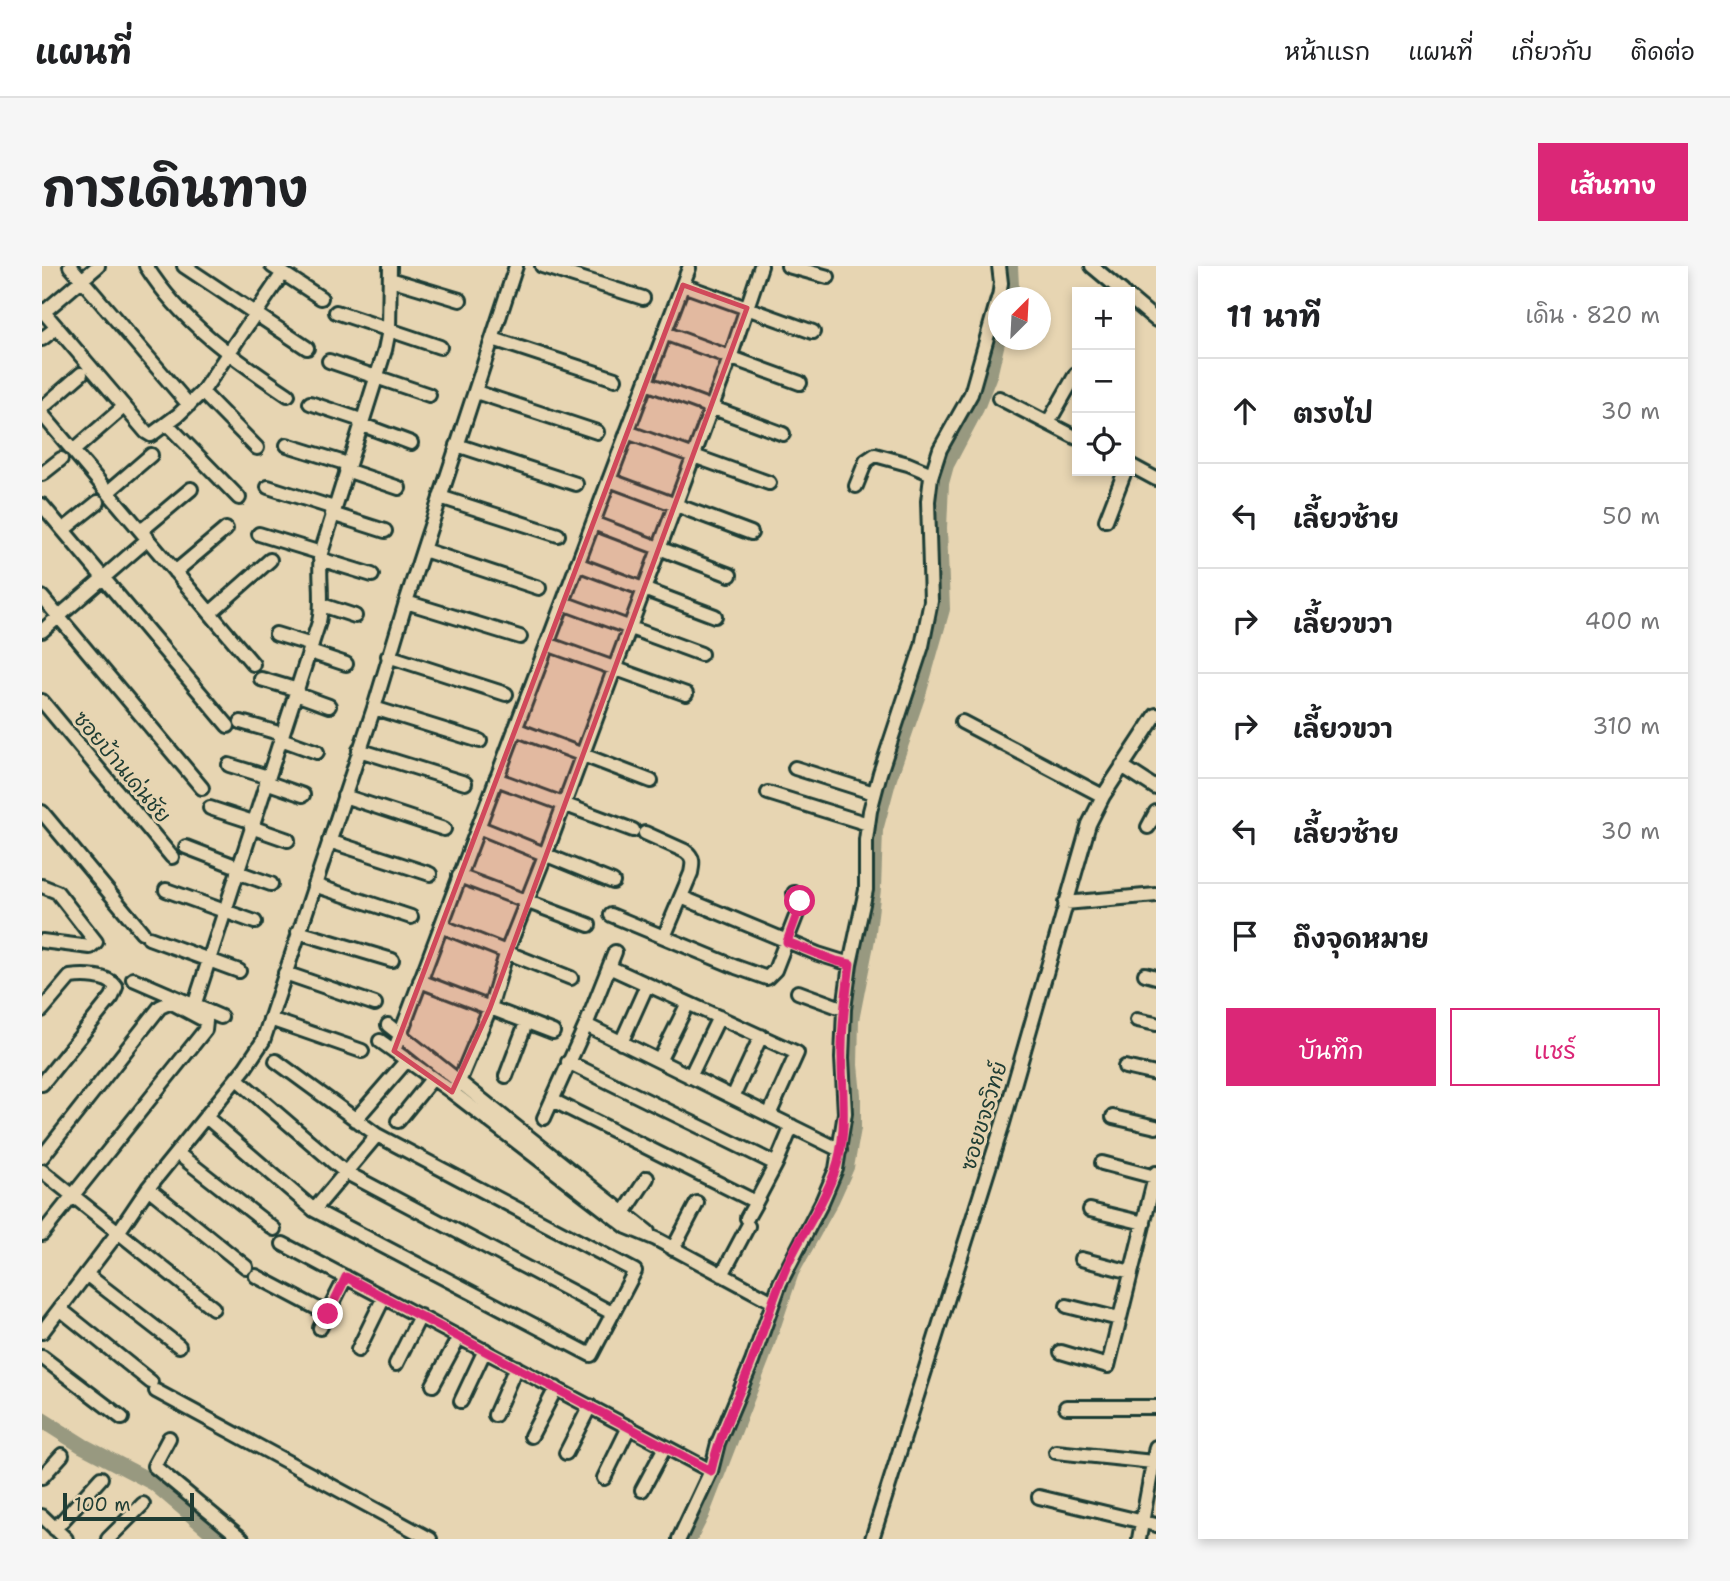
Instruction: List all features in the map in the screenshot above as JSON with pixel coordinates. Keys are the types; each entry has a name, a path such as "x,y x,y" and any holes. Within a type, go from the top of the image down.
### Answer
{"street":[{"path":"69,266 189,405"},
{"path":"99,266 43,311 151,435 202,392 257,315 278,270 321,298"},
{"path":"146,266 191,323 228,354 288,395"},
{"path":"184,266 307,348"},
{"path":"42,1332 119,1231 148,1188 256,1054 374,708 388,656 516,266"},
{"path":"542,266 643,298"},
{"path":"455,1087 490,1008 507,951 616,668 761,266"},
{"path":"788,266 828,277"},
{"path":"999,266 1000,287"},
{"path":"1092,266 1117,287"},
{"path":"394,1051 689,268"},
{"path":"194,1006 311,649 322,605 318,572 320,556 389,330 390,273 460,300"},
{"path":"683,285 813,332"},
{"path":"1135,302 1156,320"},
{"path":"337,312 440,347"},
{"path":"664,334 800,383"},
{"path":"679,1539 711,1471 718,1443 791,1258 822,1202 836,1170 845,1113 842,1058 844,1009 850,964 866,890 867,824 874,793 922,646 929,611 932,580 928,501 932,474 940,449 971,394 988,336"},
{"path":"493,339 615,379"},
{"path":"329,361 429,395"},
{"path":"42,408 81,374"},
{"path":"1048,424 1072,381"},
{"path":"646,383 783,434"},
{"path":"202,392 257,448"},
{"path":"476,393 597,432"},
{"path":"999,398 1072,436"},
{"path":"310,403 411,443"},
{"path":"73,451 119,411"},
{"path":"42,414 253,664"},
{"path":"167,424 239,498"},
{"path":"627,432 769,483"},
{"path":"287,445 399,488"},
{"path":"457,445 576,484"},
{"path":"108,492 151,455"},
{"path":"856,486 866,461 875,455 932,474"},
{"path":"42,474 61,458"},
{"path":"1135,468 1156,479"},
{"path":"1106,520 1123,476"},
{"path":"609,480 751,533"},
{"path":"268,487 385,531"},
{"path":"42,631 103,578 191,489"},
{"path":"440,497 558,536"},
{"path":"63,530 98,502"},
{"path":"42,505 228,726"},
{"path":"593,523 730,575"},
{"path":"175,572 226,529"},
{"path":"259,534 372,575"},
{"path":"424,550 539,588"},
{"path":"210,613 270,560"},
{"path":"577,564 715,616"},
{"path":"42,597 202,788"},
{"path":"406,602 520,637"},
{"path":"563,603 701,654"},
{"path":"322,605 355,616"},
{"path":"276,634 346,664"},
{"path":"547,644 686,694"},
{"path":"388,656 506,694"},
{"path":"261,679 329,706"},
{"name":"ซอยบ้านเด่นชัย","path":"42,701 172,857"},
{"path":"374,708 480,741"},
{"name":"ซอยขจรวิทย์","path":"872,1539 999,1136 1088,824 1156,715"},
{"path":"241,722 317,752"},
{"path":"962,722 1103,796"},
{"path":"515,729 651,781"},
{"path":"359,750 465,783"},
{"path":"229,765 303,795"},
{"path":"1122,766 1156,788"},
{"path":"794,768 874,793"},
{"path":"496,779 685,851 692,858 691,873 664,937"},
{"path":"768,793 867,824"},
{"path":"344,796 444,828"},
{"path":"210,808 288,840"},
{"path":"1148,827 1156,812"},
{"path":"42,813 146,935 239,971"},
{"path":"478,827 613,882"},
{"path":"329,841 430,874"},
{"path":"186,847 271,884"},
{"path":"459,876 589,925"},
{"path":"314,885 411,917"},
{"path":"42,887 57,892 96,942 90,947 42,941"},
{"path":"166,890 255,922"},
{"path":"611,915 767,978 775,970 800,906 794,893"},
{"path":"1065,903 1156,895"},
{"path":"681,897 787,942 850,964"},
{"path":"441,926 571,978"},
{"path":"298,932 392,960"},
{"path":"544,1118 586,1026 615,952"},
{"path":"609,967 797,1053 769,1115"},
{"path":"285,973 375,1004"},
{"path":"42,1010 70,977 107,979 116,988 112,997 42,1084"},
{"path":"133,979 221,1017"},
{"path":"420,981 553,1032"},
{"path":"621,1043 647,985"},
{"path":"798,992 844,1009"},
{"path":"659,1061 688,1003"},
{"path":"42,1157 160,1007 174,1004 206,1021 205,1030 42,1234"},
{"path":"690,1077 719,1017"},
{"path":"270,1019 362,1051"},
{"path":"1137,1020 1156,1024"},
{"path":"506,1076 526,1023"},
{"path":"388,1025 455,1087 627,1227 656,1239 773,1302"},
{"path":"586,1026 840,1150"},
{"path":"733,1097 761,1037"},
{"path":"380,1041 432,1079 455,1087 656,1239"},
{"path":"355,1120 407,1060"},
{"path":"206,1117 314,1210 590,1355 635,1271 377,1135 276,1061"},
{"path":"568,1062 776,1164"},
{"path":"1125,1067 1156,1074"},
{"path":"237,1079 345,1172 612,1313"},
{"path":"398,1121 432,1079"},
{"path":"552,1100 756,1202"},
{"path":"1113,1116 1156,1127"},
{"path":"722,1275 792,1126"},
{"path":"314,1210 377,1135"},
{"path":"177,1153 274,1229"},
{"path":"1060,1352 1108,1366 1156,1175 1102,1163"},
{"path":"42,1171 213,1308"},
{"path":"624,1213 647,1178"},
{"path":"148,1188 251,1271 328,1314"},
{"path":"673,1249 697,1203"},
{"path":"1090,1210 1144,1223"},
{"path":"283,1244 711,1471"},
{"path":"1081,1259 1131,1272"},
{"path":"86,1274 179,1346"},
{"path":"320,1328 346,1277"},
{"path":"358,1350 384,1297"},
{"path":"1067,1306 1119,1320"},
{"path":"60,1309 153,1387 430,1539"},
{"path":"396,1364 421,1316"},
{"path":"433,1385 459,1336"},
{"path":"461,1401 485,1350"},
{"path":"42,1357 121,1418"},
{"path":"495,1415 516,1367"},
{"path":"531,1436 556,1388"},
{"path":"566,1453 590,1406"},
{"path":"1066,1407 1156,1407"},
{"path":"604,1478 629,1427"},
{"path":"169,1438 154,1466 242,1539"},
{"path":"642,1490 665,1447"},
{"path":"1139,1539 1156,1447"},
{"path":"1056,1452 1153,1462"},
{"path":"42,1477 62,1455"},
{"path":"55,1529 102,1478"},
{"path":"1039,1497 1156,1525"},
{"path":"108,1539 142,1504"},
{"path":"42,1516 66,1539"}],"highlighted area":[{"path":"683,285 747,308 490,1008 452,1092 394,1051"}],"waterway":[{"path":"1010,266 1011,287"},
{"path":"689,1539 701,1515 763,1355 791,1272 846,1167 853,1128 851,1020 867,939 873,889 875,830 942,609 939,528 941,483 946,465 976,408 995,350"},
{"path":"42,1420 83,1446 154,1483 220,1539"}],"route":[{"path":"328,1314 346,1277 711,1471 718,1443 752,1362 780,1283 822,1202 836,1170 840,1150 845,1113 842,1058 844,1009 850,964 787,942 800,901"}]}
